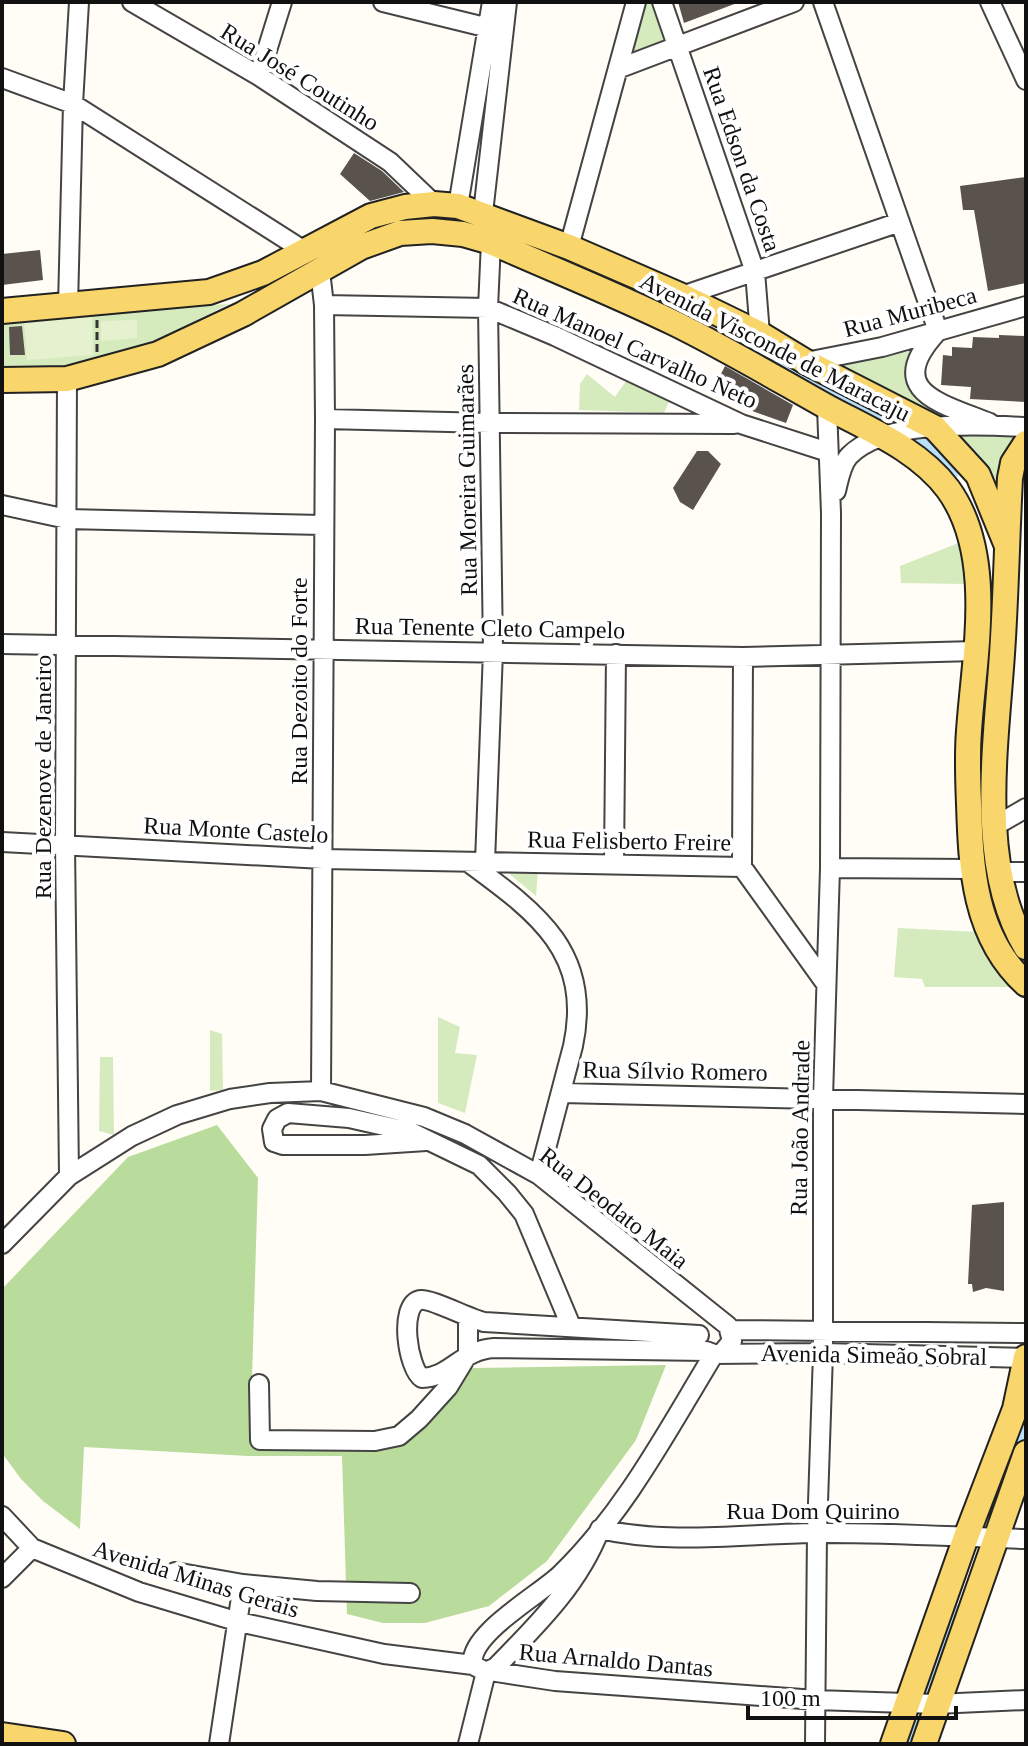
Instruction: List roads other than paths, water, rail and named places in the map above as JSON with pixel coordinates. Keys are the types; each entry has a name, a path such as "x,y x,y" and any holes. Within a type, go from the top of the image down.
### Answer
{"main road":[{"name":"Avenida Visconde de Maracaju","path":"2,311 198,294 224,288 263,273 371,216 405,207 446,205 483,213 682,296 760,334 931,428 978,475 1007,546 995,748 995,826 1006,903 1026,947"},
{"name":"Avenida Visconde de Maracaju","path":"2,380 67,379 158,354 211,331 361,247 400,233 432,231 463,234 491,242 584,283 706,339 827,407 888,434 935,473 948,489 966,521 976,557 976,651 969,734 971,869 994,942 1026,984"},
{"path":"584,283 598,260"},
{"path":"1007,546 1011,471 1026,443"},
{"path":"893,1744 1015,1409 1026,1357"},
{"path":"924,1744 934,1704 1026,1453"},
{"path":"2,1735 63,1744"}],"street":[{"path":"68,306 79,2"},
{"name":"Rua José Coutinho","path":"132,2 259,76 390,162 446,205"},
{"path":"259,76 282,2"},
{"path":"383,2 489,28"},
{"path":"446,205 489,28 492,2"},
{"path":"483,213 507,2"},
{"path":"569,247 636,2"},
{"name":"Rua Edson da Costa","path":"662,2 755,272 760,334"},
{"path":"620,68 794,2"},
{"path":"823,2 938,331 921,350 916,362 919,387 937,401 998,426"},
{"path":"990,2 1026,80"},
{"path":"2,78 73,104 303,250"},
{"path":"682,296 900,222"},
{"name":"Rua Moreira Guimarães","path":"477,862 493,651 488,308 491,242"},
{"name":"Rua Dezoito do Forte","path":"320,271 324,305 325,419 321,1091"},
{"name":"Rua Manoel Carvalho Neto","path":"324,305 488,308 555,336 741,424 828,452"},
{"name":"Rua Muribeca","path":"806,362 860,352 1026,306"},
{"name":"Rua Dezenove de Janeiro","path":"67,379 65,845 69,1176"},
{"name":"Rua Manoel Carvalho Neto","path":"669,425 683,398"},
{"name":"Rua João Andrade","path":"815,1744 823,1353 823,1098 830,868 831,513 827,407"},
{"path":"325,419 741,424"},
{"path":"888,434 931,428 1026,427"},
{"name":"Rua João Andrade","path":"831,513 846,460 857,450 888,434"},
{"path":"2,505 67,519 322,525"},
{"name":"Rua Tenente Cleto Campelo","path":"2,644 743,657 976,651"},
{"path":"614,863 616,654"},
{"path":"742,867 743,657"},
{"path":"995,826 1026,808"},
{"name":"Rua Monte Castelo","path":"2,842 323,859 477,862"},
{"path":"477,862 549,930 573,977 577,993 577,1027 539,1175"},
{"name":"Rua Felisberto Freire","path":"477,862 742,867 826,984"},
{"path":"830,868 971,869"},
{"path":"1000,872 1026,872"},
{"name":"Rua Deodato Maia","path":"2,1244 69,1176 132,1136 208,1105 270,1093 321,1091 424,1117 465,1134 539,1175 725,1326"},
{"name":"Rua Sílvio Romero","path":"562,1093 1026,1104"},
{"path":"426,1141 283,1145 274,1142 272,1129 277,1119 288,1113 349,1118 411,1132 479,1165 524,1214 571,1326"},
{"path":"468,1744 483,1663 493,1628 561,1574 630,1492 710,1348 706,1323 725,1326 732,1341 710,1348 494,1348 468,1354 445,1371 427,1378 420,1377 413,1365 407,1325 411,1306 422,1300 484,1322 571,1326 710,1348"},
{"path":"259,1384 260,1440 375,1441 399,1436 448,1387 468,1354 468,1318"},
{"name":"Avenida Simeão Sobral","path":"725,1326 822,1331 1026,1333"},
{"name":"Avenida Simeão Sobral","path":"710,1348 1026,1357"},
{"name":"Avenida Minas Gerais","path":"2,1516 32,1548 139,1592 239,1622 384,1654 483,1663"},
{"path":"483,1663 574,1581 591,1554 600,1529"},
{"name":"Rua Dom Quirino","path":"600,1529 628,1536 657,1537 817,1533 1026,1539"},
{"path":"2,1578 32,1548"},
{"path":"175,1572 243,1584 317,1591 410,1593"},
{"path":"219,1744 243,1584"},
{"name":"Rua Arnaldo Dantas","path":"483,1663 555,1681 816,1700 934,1704 1026,1700"}],"waterway":[{"path":"387,226 420,217 461,216"},
{"path":"517,240 574,264"},
{"path":"614,281 645,297"},
{"path":"731,340 883,419 920,442 951,474"},
{"path":"1010,1464 1026,1417"},
{"path":"913,1744 958,1612"}]}
